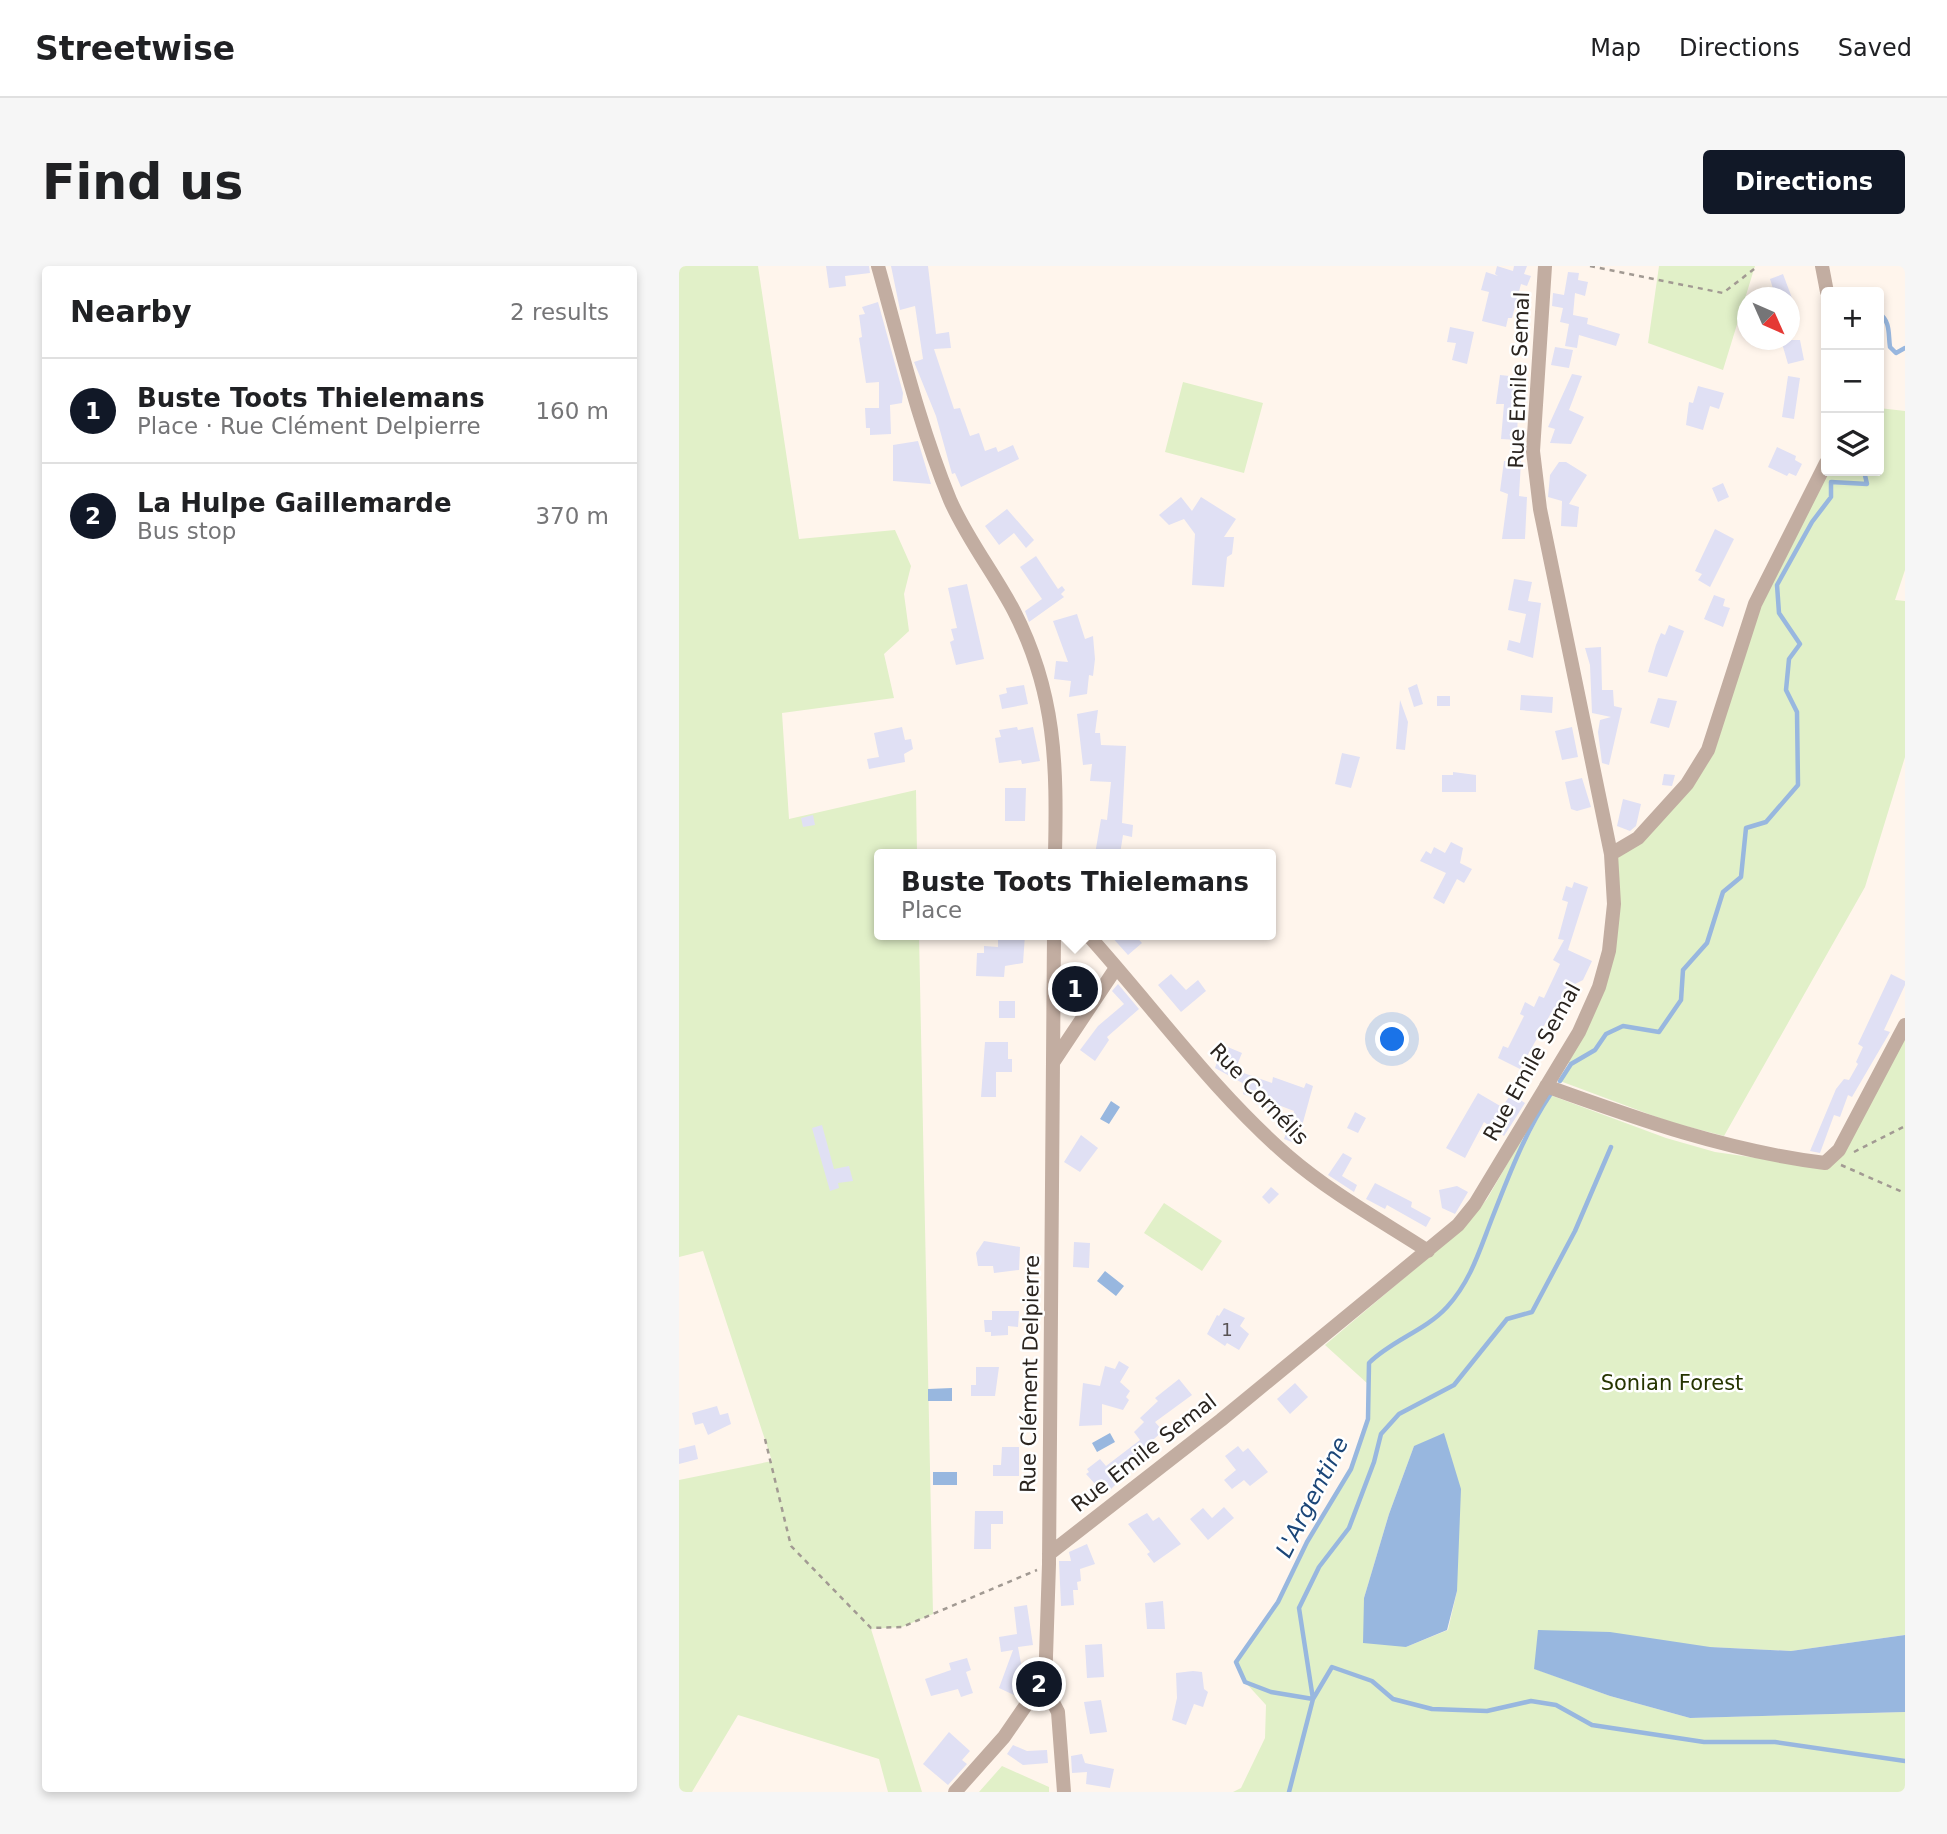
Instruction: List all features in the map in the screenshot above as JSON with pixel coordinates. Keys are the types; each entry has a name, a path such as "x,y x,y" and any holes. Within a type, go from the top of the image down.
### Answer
{"street":[{"path":"878,266 928,442 950,500 1013,609 1045,688 1056,758 1055,849"},
{"name":"Rue Emile Semal","path":"1049,1559 1458,1225 1475,1204 1579,1032 1602,975 1609,951 1614,904 1611,854 1540,509 1535,471 1536,382 1545,266"},
{"path":"1822,266 1826,287"},
{"path":"1611,854 1638,838 1687,784 1708,750 1755,604 1821,473"},
{"name":"Rue Clément Delpierre","path":"1045,1687 1049,1559 1054,940"},
{"name":"Rue Cornélis","path":"1092,940 1239,1107 1285,1153 1323,1186 1428,1251"},
{"path":"1054,1061 1116,968"},
{"path":"1545,1086 1666,1129 1716,1143 1813,1161 1831,1160 1905,1025"},
{"path":"955,1792 1004,1737 1035,1692 1045,1687 1058,1712 1064,1792"}],"path":[{"path":"1590,266 1723,293 1758,266"},
{"path":"1831,1160 1863,1148 1905,1126"},
{"path":"1831,1160 1905,1193"},
{"path":"765,1439 790,1546 871,1628 902,1627 1049,1559"}],"green space":[{"path":"679,266 758,266 799,539 895,530 911,566 904,594 909,631 884,654 894,698 782,713 789,819 916,790 917,849 874,849 874,940 919,940 933,1614 902,1627 871,1629 922,1792 888,1792 879,1759 738,1715 692,1792 679,1792 679,1480 772,1461 703,1251 679,1257"},
{"path":"1659,266 1755,266 1749,287 1737,287 1737,324 1723,370 1648,343"},
{"path":"1183,382 1263,403 1244,473 1165,452"},
{"path":"1884,409 1905,411 1905,570 1895,600 1905,601 1905,757 1865,887 1724,1136 1670,1122 1560,1081 1571,1065 1567,1062 1604,989 1618,857 1642,842 1692,788 1714,753 1760,606 1826,476 1884,476"},
{"name":"Sonian Forest","path":"1905,1039 1905,1635 1791,1651 1710,1647 1535,1669 1610,1696 1690,1718 1905,1712 1905,1792 1233,1792 1241,1788 1265,1738 1266,1705 1245,1682 1236,1662 1278,1602 1307,1542 1351,1469 1368,1419 1368,1384 1325,1345 1462,1229 1487,1199 1521,1140 1526,1142 1550,1095 1666,1138 1715,1152 1827,1168","holes":["1414,1446 1457,1591 1448,1630 1406,1647 1364,1598 1389,1514"]},
{"path":"1164,1203 1222,1241 1202,1271 1144,1233"},
{"path":"1002,1766 1049,1787 1049,1792 979,1792"}],"water":[{"path":"1111,1101 1120,1107 1109,1124 1100,1119"},
{"path":"1105,1271 1124,1286 1116,1296 1097,1281"},
{"path":"952,1388 952,1401 928,1401 928,1389"},
{"path":"1110,1433 1115,1442 1097,1452 1092,1443"},
{"path":"1444,1433 1461,1489 1457,1591 1447,1630 1406,1647 1363,1643 1364,1598 1389,1514 1414,1446"},
{"path":"933,1472 957,1472 957,1485 933,1485"},
{"path":"1538,1630 1610,1632 1710,1647 1791,1651 1905,1635 1905,1712 1690,1718 1610,1696 1534,1669"}],"building":[{"path":"826,266 869,266 870,273 845,276 846,286 829,288"},
{"path":"891,266 928,266 936,334 949,332 951,348 934,349 954,409 960,408 970,436 979,433 985,451 996,447 998,452 1013,445 1019,459 961,487 955,473 952,474 936,416 914,362 923,359 915,306 900,310"},
{"path":"1497,266 1513,271 1514,266 1527,266 1524,274 1531,276 1527,286 1521,284 1512,318 1508,318 1506,327 1482,321 1489,292 1481,290 1486,272 1498,276 1495,274"},
{"path":"1568,272 1579,273 1578,280 1588,282 1585,296 1575,293 1573,315 1588,318 1587,324 1620,334 1616,346 1579,335 1577,348 1565,346 1569,324 1560,322 1563,308 1552,306 1553,293 1564,295"},
{"path":"1783,274 1788,287 1773,287 1770,279"},
{"path":"878,302 903,393 902,403 890,405 891,434 870,435 870,428 866,428 865,408 879,408 879,382 866,383 859,338 862,337 859,315 865,314 862,307"},
{"path":"1450,327 1474,332 1467,364 1452,360 1456,343 1447,342"},
{"path":"1800,340 1804,360 1788,364 1784,350 1800,350"},
{"path":"1555,347 1573,350 1569,368 1551,365"},
{"path":"1572,374 1582,376 1569,410 1584,417 1571,444 1550,443 1555,429 1548,427"},
{"path":"1500,375 1519,377 1517,440 1501,439 1504,404 1496,404"},
{"path":"1788,376 1800,378 1794,419 1782,417"},
{"path":"1698,386 1724,393 1719,409 1710,406 1703,430 1686,425 1689,402 1693,403"},
{"path":"918,441 931,484 893,481 893,445"},
{"path":"1777,447 1796,456 1795,460 1802,464 1796,476 1789,473 1787,476 1768,467"},
{"path":"1504,461 1521,461 1519,496 1527,497 1525,539 1502,539 1508,494 1500,491"},
{"path":"1559,462 1566,462 1587,475 1569,504 1579,507 1577,527 1561,526 1562,501 1548,497 1550,475"},
{"path":"1723,483 1729,497 1718,502 1712,488"},
{"path":"1181,497 1192,511 1201,497 1236,519 1224,537 1234,537 1232,554 1227,557 1224,587 1192,585 1195,534 1184,519 1169,525 1159,515"},
{"path":"1007,509 1034,540 1026,548 1014,533 999,545 985,526"},
{"path":"1715,529 1734,539 1710,587 1698,580 1702,574 1695,571"},
{"path":"1036,556 1058,589 1062,586 1065,590 1061,594 1064,597 1029,622 1025,611 1042,599 1020,567"},
{"path":"1514,579 1532,582 1528,601 1541,603 1533,658 1507,650 1509,640 1520,643 1526,614 1508,610"},
{"path":"967,584 984,659 956,665 950,642 954,640 951,629 957,628 948,588"},
{"path":"1714,595 1725,599 1723,606 1730,608 1723,627 1704,619"},
{"path":"1077,614 1085,639 1093,636 1095,659 1093,676 1089,675 1087,694 1069,697 1071,681 1054,679 1056,661 1068,662 1053,621"},
{"path":"1669,625 1684,631 1667,677 1648,672 1661,633 1665,635"},
{"path":"1601,647 1602,690 1613,690 1614,706 1622,708 1609,765 1602,763 1598,732 1600,720 1611,717 1592,713 1590,665 1585,648"},
{"path":"1417,684 1423,704 1414,707 1408,688"},
{"path":"1024,685 1028,704 1002,709 999,695 1007,693 1006,688"},
{"path":"1521,695 1553,697 1552,713 1520,710"},
{"path":"1437,696 1450,696 1450,706 1437,706"},
{"path":"1658,698 1677,701 1669,728 1650,723"},
{"path":"1400,700 1408,722 1405,750 1396,749"},
{"path":"1098,710 1095,733 1100,733 1101,745 1126,746 1122,823 1133,825 1132,837 1123,835 1121,849 1096,849 1101,819 1107,820 1111,782 1090,781 1092,764 1083,765 1077,714"},
{"path":"902,727 905,740 911,739 913,749 904,754 905,762 869,769 867,759 879,757 874,733"},
{"path":"1017,727 1018,730 1033,727 1040,761 1022,764 1021,760 999,763 995,738 1001,737 999,730"},
{"path":"1572,727 1578,757 1562,760 1555,731"},
{"path":"1342,753 1360,757 1351,788 1335,784"},
{"path":"1453,772 1476,775 1476,792 1442,792 1442,775 1453,775"},
{"path":"1664,774 1675,775 1672,786 1662,785"},
{"path":"1582,778 1591,807 1577,811 1571,809 1565,782"},
{"path":"1005,788 1026,788 1025,821 1005,821"},
{"path":"1623,799 1641,804 1636,826 1630,831 1617,826"},
{"path":"813,815 815,825 803,827 801,818"},
{"path":"1451,842 1463,848 1460,863 1472,869 1464,883 1457,879 1444,904 1433,898 1446,873 1420,861 1426,851 1431,854 1434,847 1445,853"},
{"path":"1574,882 1588,887 1568,950 1592,961 1583,980 1563,990 1575,995 1569,1009 1561,1006 1556,1017 1550,1015 1520,1069 1498,1058 1503,1046 1508,1048 1524,1016 1520,1014 1525,1002 1534,1007 1539,996 1544,998 1560,964 1553,960 1564,940 1558,939 1568,902 1562,900 1566,886 1572,888"},
{"path":"998,940 1025,940 1023,963 1005,966 1004,977 976,976 977,953 984,953 984,946 998,947"},
{"path":"1114,940 1139,940 1142,943 1128,955"},
{"path":"1171,974 1186,990 1198,980 1206,991 1181,1012 1158,985"},
{"path":"1891,974 1905,981 1905,985 1884,1030 1890,1032 1852,1097 1848,1095 1840,1117 1834,1115 1820,1153 1810,1151 1836,1089 1844,1079 1849,1080 1858,1064 1856,1062 1863,1047 1858,1044"},
{"path":"1118,984 1139,1009 1107,1037 1109,1040 1095,1061 1080,1050 1098,1026 1124,1004 1112,991"},
{"path":"999,1001 1015,1001 1015,1018 999,1018"},
{"path":"985,1042 1008,1042 1008,1059 1012,1059 1012,1072 996,1072 996,1097 981,1097"},
{"path":"1223,1045 1242,1053 1235,1070 1272,1083 1273,1077 1304,1088 1306,1083 1313,1086 1297,1144 1284,1139 1294,1111 1273,1103 1271,1109 1256,1104 1257,1099 1243,1094 1246,1085 1215,1068"},
{"path":"1478,1093 1502,1107 1511,1094 1525,1103 1504,1136 1484,1122 1465,1158 1446,1148"},
{"path":"1355,1112 1366,1118 1358,1133 1347,1128"},
{"path":"822,1125 834,1169 849,1166 853,1181 838,1183 839,1188 830,1191 812,1128"},
{"path":"1081,1135 1098,1148 1080,1172 1064,1162"},
{"path":"1343,1153 1352,1158 1342,1176 1357,1185 1354,1192 1328,1175"},
{"path":"1375,1183 1412,1202 1411,1207 1431,1218 1426,1227 1387,1205 1385,1209 1366,1199"},
{"path":"1457,1186 1468,1192 1455,1214 1442,1208 1439,1190"},
{"path":"1271,1187 1279,1194 1269,1204 1262,1197"},
{"path":"984,1241 1020,1247 1019,1270 994,1273 993,1266 978,1266 976,1253"},
{"path":"1074,1242 1090,1243 1089,1268 1073,1267"},
{"path":"1224,1308 1245,1318 1240,1326 1249,1334 1239,1350 1227,1343 1225,1346 1207,1334"},
{"path":"992,1311 1019,1311 1018,1327 1008,1326 1008,1335 991,1336 991,1332 985,1332 984,1320 992,1320"},
{"path":"1119,1361 1129,1367 1120,1382 1130,1391 1126,1397 1129,1400 1123,1410 1102,1404 1102,1425 1079,1426 1083,1383 1100,1386 1105,1366 1115,1369"},
{"path":"976,1367 999,1367 995,1396 971,1396 971,1385 976,1385"},
{"path":"1179,1379 1192,1395 1155,1422 1163,1431 1136,1455 1140,1460 1105,1495 1086,1474 1089,1472 1087,1469 1100,1459 1106,1466 1140,1440 1134,1432 1144,1422 1140,1418 1158,1401 1155,1398"},
{"path":"1295,1383 1308,1397 1290,1414 1277,1399"},
{"path":"717,1406 720,1415 728,1413 731,1424 708,1435 703,1423 695,1425 692,1413"},
{"path":"695,1445 698,1459 679,1464 679,1449"},
{"path":"1238,1446 1243,1452 1248,1448 1268,1472 1250,1486 1244,1480 1232,1489 1224,1480 1236,1470 1225,1456"},
{"path":"1002,1447 1019,1447 1019,1476 993,1476 993,1465 1001,1465"},
{"path":"1224,1507 1234,1518 1208,1540 1190,1519 1203,1508 1212,1518"},
{"path":"975,1511 1003,1511 1003,1524 991,1524 991,1549 974,1549"},
{"path":"1147,1513 1153,1521 1159,1517 1181,1544 1154,1563 1147,1554 1150,1552 1128,1524"},
{"path":"1087,1544 1095,1564 1080,1569 1081,1581 1077,1582 1078,1590 1073,1590 1074,1605 1061,1606 1059,1561 1071,1561 1069,1552"},
{"path":"1163,1601 1165,1629 1147,1629 1145,1603"},
{"path":"1027,1605 1033,1645 1018,1647 1023,1674 1014,1695 999,1688 1013,1650 1001,1652 999,1637 1017,1634 1014,1607"},
{"path":"1102,1644 1104,1677 1087,1678 1085,1645"},
{"path":"967,1658 971,1670 966,1672 973,1693 961,1697 958,1689 931,1696 925,1679 951,1670 949,1663"},
{"path":"1202,1672 1204,1689 1208,1692 1203,1707 1194,1704 1186,1725 1172,1720 1177,1698 1176,1673"},
{"path":"1101,1700 1107,1732 1090,1734 1084,1702"},
{"path":"949,1732 970,1751 962,1760 967,1764 948,1785 923,1764"},
{"path":"1013,1745 1027,1751 1047,1750 1048,1763 1023,1765 1007,1754"},
{"path":"1082,1754 1085,1763 1114,1769 1110,1788 1086,1784 1087,1772 1072,1773 1071,1756"}],"waterway":[{"name":"L'Argentine","path":"1884,319 1890,347 1896,353 1905,348"},
{"name":"L'Argentine","path":"1560,1081 1571,1064 1595,1050 1606,1034 1623,1026 1659,1032 1681,1000 1683,970 1707,943 1723,892 1741,877 1746,828 1766,822 1798,785 1797,712 1786,690 1789,659 1800,644 1779,613 1777,585 1812,522 1831,497 1831,482 1867,484 1865,476"},
{"name":"L'Argentine","path":"1550,1095 1517,1156 1478,1255 1462,1287 1438,1315 1369,1363 1368,1419 1351,1469 1307,1542 1278,1602 1236,1662 1245,1682 1271,1692 1313,1699 1332,1667 1372,1681 1393,1699 1432,1709 1487,1711 1531,1701 1556,1705 1592,1725 1704,1742 1775,1742 1905,1761"},
{"name":"L'Argentine","path":"1289,1792 1313,1699 1299,1608 1319,1567 1349,1528 1374,1462 1381,1434 1399,1414 1454,1385 1507,1319 1532,1312 1575,1231 1611,1147"}],"place":[{"name":"Buste Toots Thielemans","path":"1075,989"},
{"name":"La Hulpe Gaillemarde","path":"1039,1684"}]}
